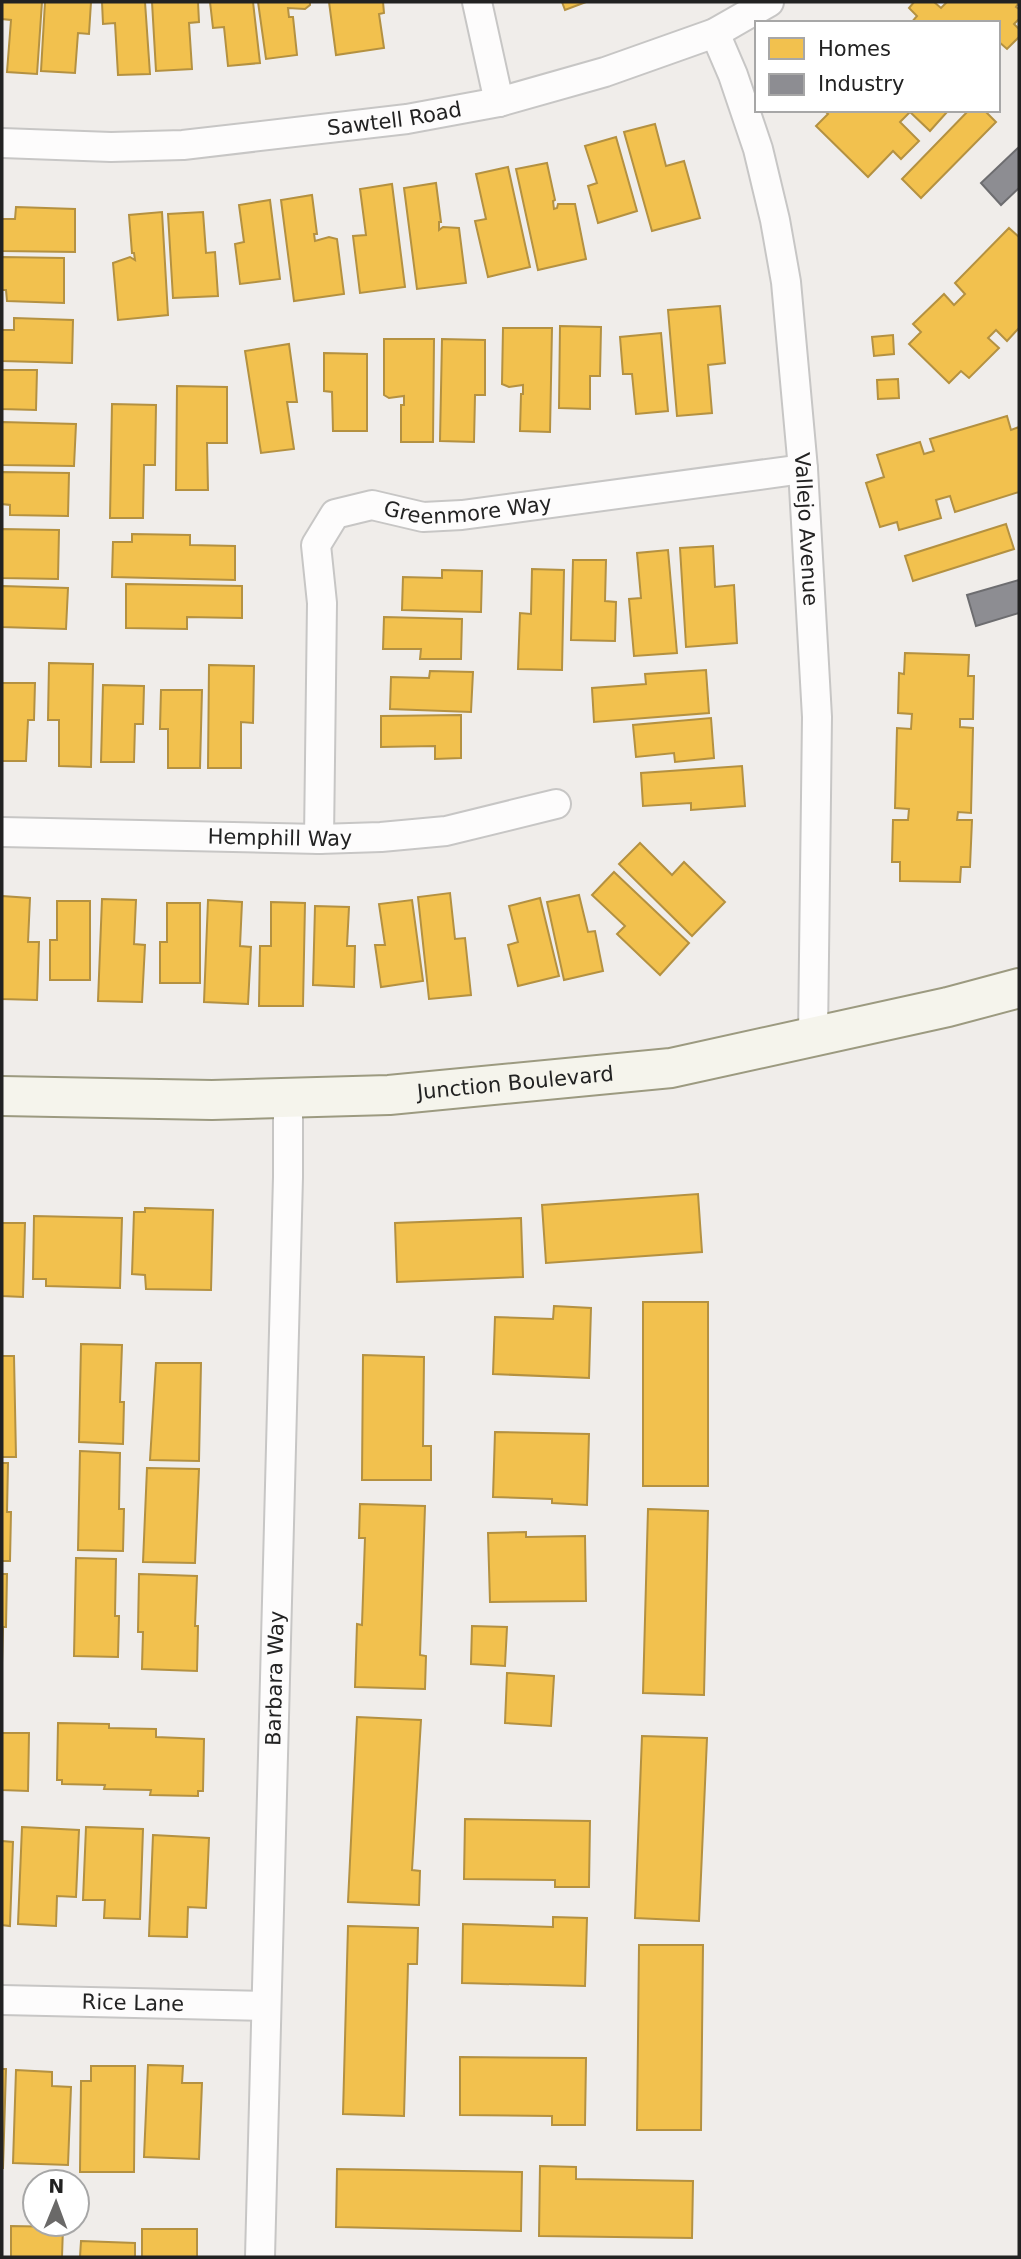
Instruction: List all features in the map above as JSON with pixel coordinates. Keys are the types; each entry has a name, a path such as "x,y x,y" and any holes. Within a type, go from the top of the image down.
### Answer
{"main road":[{"name":"Junction Boulevard","path":"2,1096 212,1100 389,1095 671,1068 948,1007 1019,988"}],"street":[{"path":"477,2 499,102"},
{"name":"Sawtell Road","path":"2,143 111,148 183,145 407,119 499,102 605,72 715,33 769,2"},
{"name":"Vallejo Avenue","path":"715,33 733,75 758,149 786,282 803,469 817,717 813,1036"},
{"name":"Greenmore Way","path":"319,839 322,603 316,544 335,513 372,505 423,517 462,515 803,469"},
{"name":"Hemphill Way","path":"2,832 319,839 381,837 446,831 556,804"},
{"name":"Barbara Way","path":"260,2257 265,2006 276,1698 288,1099"},
{"name":"Rice Lane","path":"2,2000 265,2006"}],"building: Homes":[{"path":"2,2 42,2 37,74 7,72 11,20 2,19"},
{"path":"45,2 91,2 89,34 78,33 75,73 41,71"},
{"path":"102,2 145,2 150,74 118,75 115,23 103,24"},
{"path":"152,2 198,2 199,22 189,23 192,69 156,71"},
{"path":"210,2 253,2 260,63 228,66 224,27 213,28"},
{"path":"258,2 310,2 305,9 288,8 289,17 293,17 297,55 266,59"},
{"path":"329,2 383,2 384,13 379,14 384,48 336,55"},
{"path":"562,2 586,2 565,10"},
{"path":"914,2 934,2 941,8 947,2 1019,2 1016,7 1019,9 1019,19 1014,24 1019,29 1019,37 1007,49 1000,43 1000,21 913,21 917,16 909,8"},
{"path":"826,112 910,112 900,122 919,141 901,159 893,151 868,177 816,126 828,114"},
{"path":"910,112 947,112 930,131"},
{"path":"967,112 986,112 996,122 921,198 902,179"},
{"path":"655,124 666,166 684,161 700,218 652,231 624,132"},
{"path":"616,137 637,211 598,223 588,186 597,183 585,146"},
{"path":"547,163 555,200 554,209 558,204 575,204 586,259 538,270 516,169"},
{"path":"508,167 530,267 488,277 475,221 486,219 476,174"},
{"path":"436,183 441,222 439,230 443,227 459,228 466,283 417,289 404,188"},
{"path":"392,184 405,287 360,293 353,236 366,235 360,189"},
{"path":"312,195 317,234 314,234 315,241 329,237 337,239 344,294 294,301 281,200"},
{"path":"270,200 280,279 240,284 235,244 244,242 239,205"},
{"path":"16,207 75,209 75,252 2,251 2,219 15,219"},
{"path":"162,212 168,315 118,320 113,263 130,257 135,260 129,215"},
{"path":"203,212 206,253 215,252 218,296 173,298 168,214"},
{"path":"1009,228 1019,237 1019,328 1007,341 996,330 988,338 999,348 969,378 961,371 949,383 909,344 921,332 913,324 944,294 954,305 965,294 955,283"},
{"path":"2,257 64,258 64,303 7,301 6,290 2,290"},
{"path":"720,306 725,363 708,365 712,413 677,416 668,310"},
{"path":"14,318 73,320 72,363 2,361 2,330 14,330"},
{"path":"560,326 601,327 600,376 590,376 590,409 559,408"},
{"path":"503,328 552,328 550,432 520,431 523,385 509,387 502,384"},
{"path":"661,333 668,411 636,414 632,374 623,374 620,337"},
{"path":"893,335 894,354 874,356 872,337"},
{"path":"384,339 434,339 433,442 401,442 401,405 404,405 404,396 389,398 384,395"},
{"path":"442,339 485,340 485,395 475,395 474,442 440,441"},
{"path":"289,344 297,402 287,402 294,449 261,453 245,351"},
{"path":"324,353 367,354 367,431 333,431 332,392 324,391"},
{"path":"2,370 37,370 36,410 2,409"},
{"path":"898,379 899,398 878,399 877,380"},
{"path":"177,386 227,387 227,443 207,443 208,490 176,490"},
{"path":"112,404 156,405 155,465 144,465 143,518 110,518"},
{"path":"1007,416 1011,430 1019,427 1019,492 955,512 950,496 936,500 941,518 899,530 897,522 880,527 866,483 884,477 877,455 920,442 924,454 934,451 930,439"},
{"path":"2,422 76,424 74,466 2,465"},
{"path":"2,472 69,473 68,516 10,515 10,505 2,504"},
{"path":"1006,524 1014,549 913,581 905,556"},
{"path":"2,529 59,530 58,579 2,578"},
{"path":"132,534 190,535 190,545 235,546 235,580 112,577 113,542 132,542"},
{"path":"713,546 715,587 734,585 737,643 686,647 680,548"},
{"path":"668,550 677,653 634,656 629,599 641,598 637,553"},
{"path":"573,560 606,560 605,601 616,602 615,641 571,640"},
{"path":"532,569 564,570 562,670 518,669 520,613 531,614"},
{"path":"442,570 482,571 481,612 402,610 403,577 442,578"},
{"path":"126,584 242,586 242,618 187,617 187,629 126,628"},
{"path":"2,586 68,588 66,629 2,627"},
{"path":"384,617 462,619 461,659 420,659 421,649 383,649"},
{"path":"905,653 969,655 968,676 974,676 973,719 960,719 960,727 973,728 971,813 958,812 957,820 972,820 970,867 961,867 960,882 900,881 900,862 892,862 893,820 908,820 909,809 895,808 897,728 911,729 912,714 898,713 899,673 904,674"},
{"path":"49,663 93,664 91,767 59,766 59,720 48,720"},
{"path":"209,665 254,666 253,723 241,722 241,768 208,768"},
{"path":"706,670 709,713 594,722 592,688 646,684 645,674"},
{"path":"430,671 473,672 471,712 390,709 391,677 429,678"},
{"path":"2,683 35,683 34,720 28,720 26,761 2,761"},
{"path":"103,685 144,686 143,724 135,724 134,762 101,762"},
{"path":"161,690 202,690 200,768 168,768 168,729 160,729"},
{"path":"461,715 461,758 435,759 435,746 381,747 381,716"},
{"path":"711,718 714,758 675,762 674,753 636,757 633,725"},
{"path":"742,766 745,806 691,810 691,803 643,806 641,773"},
{"path":"640,843 672,875 684,862 725,902 692,936 619,864"},
{"path":"614,872 689,943 660,975 617,934 625,926 592,895"},
{"path":"450,893 455,939 465,938 471,995 429,999 418,897"},
{"path":"579,895 588,932 595,931 603,971 564,980 547,902"},
{"path":"2,896 30,898 28,942 39,942 37,1000 2,999"},
{"path":"540,898 559,976 518,986 508,945 518,942 509,906"},
{"path":"102,899 136,900 134,944 145,945 142,1002 98,1001"},
{"path":"208,900 242,902 240,946 251,947 248,1004 204,1002"},
{"path":"412,900 423,981 381,987 375,945 385,945 379,904"},
{"path":"57,901 90,901 90,980 50,980 50,940 57,940"},
{"path":"271,902 305,903 303,1006 259,1006 260,946 271,946"},
{"path":"167,903 200,903 200,983 160,983 160,942 167,942"},
{"path":"315,906 349,907 347,946 355,946 354,987 313,985"},
{"path":"698,1194 702,1252 546,1263 542,1205"},
{"path":"145,1208 213,1210 211,1290 146,1289 145,1275 132,1274 134,1212 145,1212"},
{"path":"34,1216 122,1218 120,1288 46,1286 46,1279 33,1279"},
{"path":"521,1218 523,1277 397,1282 395,1223"},
{"path":"2,1223 25,1223 23,1297 2,1296"},
{"path":"643,1302 708,1302 708,1486 643,1486"},
{"path":"554,1306 591,1308 589,1378 493,1374 495,1317 553,1319"},
{"path":"81,1344 122,1345 120,1402 124,1402 123,1444 79,1442"},
{"path":"363,1355 424,1357 423,1446 431,1446 431,1480 362,1480"},
{"path":"2,1356 14,1356 16,1457 2,1457"},
{"path":"156,1363 201,1363 199,1461 150,1460"},
{"path":"495,1432 589,1434 587,1505 552,1503 552,1499 493,1497"},
{"path":"80,1451 120,1453 119,1509 124,1509 123,1551 78,1550"},
{"path":"2,1463 8,1463 10,1561 2,1561"},
{"path":"147,1468 199,1469 195,1563 143,1562"},
{"path":"360,1504 425,1506 420,1655 426,1656 425,1689 355,1687 357,1624 362,1625 365,1538 359,1538"},
{"path":"648,1509 708,1511 704,1695 643,1693"},
{"path":"526,1532 526,1537 585,1536 586,1601 490,1602 488,1533"},
{"path":"76,1558 116,1559 115,1616 119,1616 118,1657 74,1656"},
{"path":"2,1574 7,1574 2,1663"},
{"path":"139,1574 197,1576 197,1671 142,1669 143,1632 138,1632"},
{"path":"472,1626 507,1627 505,1666 471,1664"},
{"path":"507,1673 554,1676 551,1726 505,1723"},
{"path":"357,1717 421,1720 412,1870 420,1871 419,1905 348,1902"},
{"path":"58,1723 109,1724 109,1728 156,1729 156,1737 204,1739 203,1791 198,1791 198,1796 150,1795 151,1790 104,1789 105,1785 62,1784 62,1780 57,1780"},
{"path":"2,1733 29,1733 28,1791 2,1790"},
{"path":"642,1736 707,1738 699,1921 635,1918"},
{"path":"465,1819 590,1821 589,1887 555,1887 555,1880 464,1879"},
{"path":"22,1827 79,1830 76,1897 57,1896 56,1926 18,1924"},
{"path":"86,1827 143,1829 140,1919 104,1918 105,1900 83,1900"},
{"path":"153,1835 209,1838 206,1908 188,1907 187,1937 149,1936"},
{"path":"2,1841 13,1842 10,1926 2,1925"},
{"path":"553,1917 587,1918 585,1986 462,1983 463,1924 553,1927"},
{"path":"348,1926 418,1928 417,1964 408,1964 404,2116 343,2114"},
{"path":"639,1945 703,1945 701,2130 637,2130"},
{"path":"460,2057 586,2058 585,2125 552,2125 552,2116 460,2115"},
{"path":"148,2065 183,2066 182,2083 202,2083 199,2159 144,2157"},
{"path":"91,2066 135,2066 134,2172 91,2172 91,2168 80,2168 81,2081 91,2081"},
{"path":"2,2069 6,2069 3,2168 2,2168"},
{"path":"16,2070 52,2072 52,2086 71,2087 68,2165 13,2163"},
{"path":"540,2166 576,2167 576,2179 693,2181 692,2238 539,2236"},
{"path":"337,2169 522,2172 521,2231 336,2227"},
{"path":"11,2226 21,2226 21,2238 63,2238 62,2257 11,2257"},
{"path":"142,2229 197,2229 197,2257 142,2257"},
{"path":"81,2241 135,2243 135,2257 80,2257"}],"building: Industry":[{"path":"1019,147 1019,188 1001,205 981,183"},
{"path":"1019,580 1019,613 976,626 967,595"}]}
